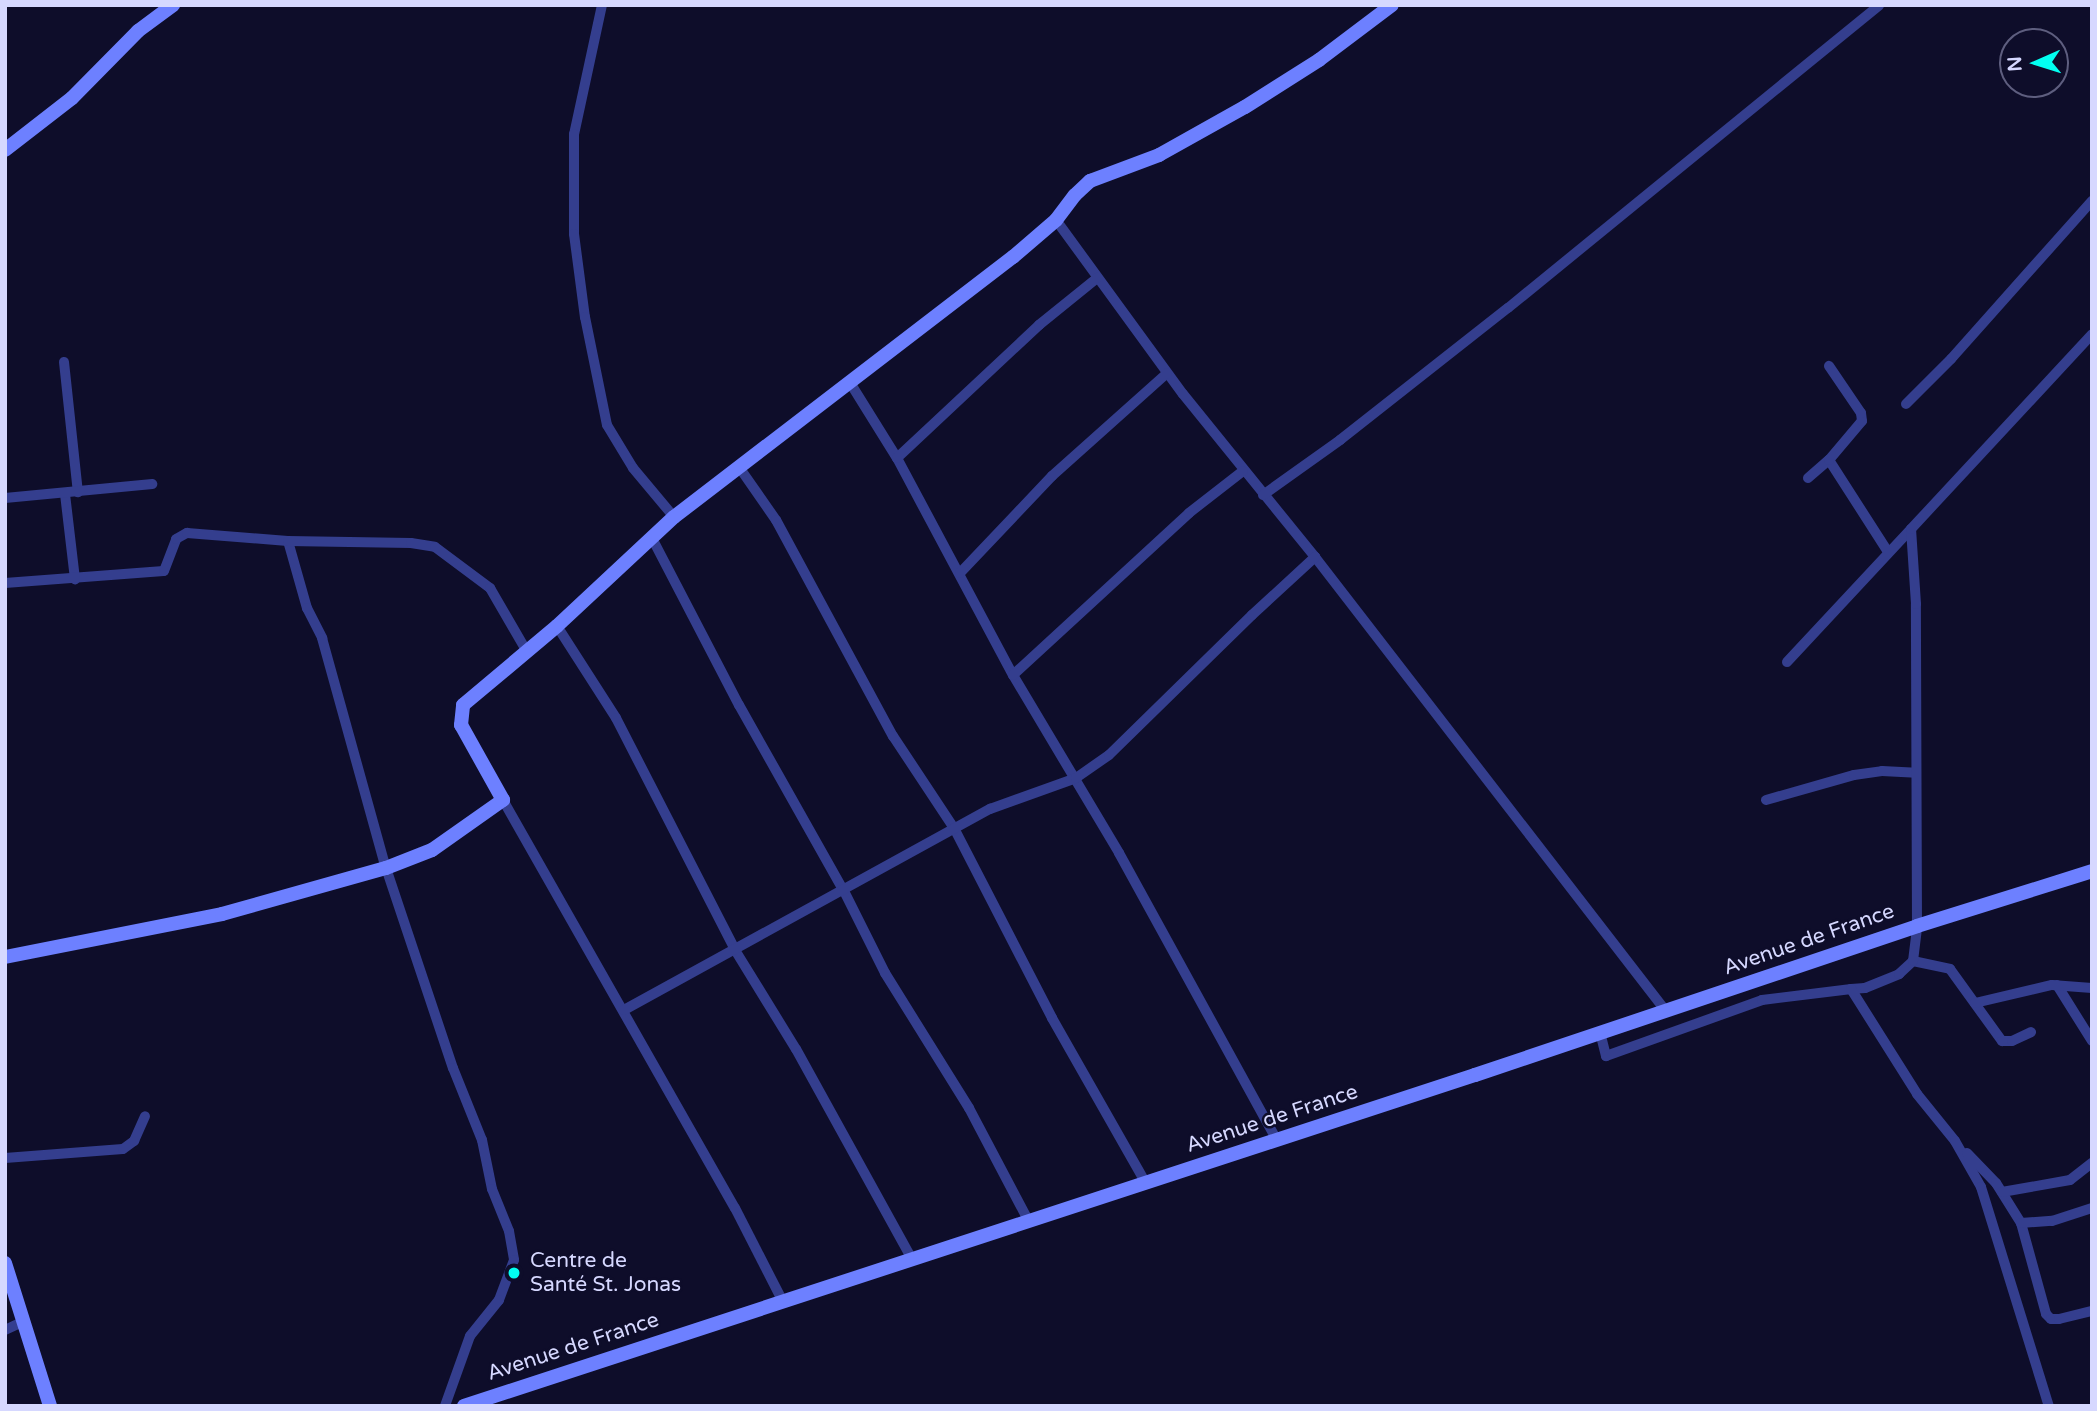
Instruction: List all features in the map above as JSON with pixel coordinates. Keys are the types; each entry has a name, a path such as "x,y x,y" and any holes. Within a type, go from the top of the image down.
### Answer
{"street":[{"path":"5,150 75,97 138,32 173,5"},
{"path":"602,5 574,134 574,234 585,317 607,425 633,468 674,517"},
{"path":"783,1302 624,1010 461,725 463,705 557,626 653,540 674,517 963,296 1056,220 1075,195 1090,181 1159,155 1245,107 1319,60 1392,5"},
{"path":"1263,495 1340,440 1497,316 1879,5"},
{"path":"1906,404 1951,359 2092,201"},
{"path":"1056,220 1167,373 1243,471 1315,557 1665,1010"},
{"path":"897,458 1039,326 1097,278"},
{"path":"1787,662 2092,334"},
{"path":"64,362 78,492"},
{"path":"1808,478 1829,460 1858,428 1862,417 1829,366"},
{"path":"960,573 1052,476 1167,373"},
{"path":"849,381 897,458 1013,674 1076,778 1277,1140"},
{"path":"1829,460 1888,552"},
{"path":"739,467 776,520 843,639 890,730 954,828 1052,1018 1145,1182"},
{"path":"1013,674 1189,513 1243,471"},
{"path":"5,498 152,484"},
{"path":"65,494 75,579"},
{"path":"1600,1032 1606,1055 1762,1000 1865,988 1899,974 1913,961 1917,926 1916,604 1911,529"},
{"path":"5,583 164,570 176,538 187,533 288,541 404,542 435,547 490,588 526,650"},
{"path":"653,540 739,705 844,891 885,973 969,1108 1029,1222"},
{"path":"288,541 306,608 322,638 386,868 453,1068 482,1140 492,1189 509,1231 514,1259 499,1300 470,1336 444,1406"},
{"path":"624,1010 995,806 1076,778 1109,755 1315,557"},
{"path":"557,626 616,718 735,950 796,1049 912,1259"},
{"path":"1766,800 1854,775 1882,771 1916,774"},
{"path":"5,957 222,914 386,868 432,850 503,800"},
{"name":"Avenue de France","path":"464,1406 1029,1222 1917,926 2092,871"},
{"path":"1913,961 1951,969 2002,1041 2012,1041 2031,1032"},
{"path":"1975,1003 1995,1000 2023,990 2057,985 2092,988"},
{"path":"2057,985 2092,1041"},
{"path":"1851,989 1917,1094 2002,1192 2021,1223 2046,1314 2051,1319 2059,1319 2092,1311"},
{"path":"5,1158 122,1149 134,1141 145,1116"},
{"path":"1955,1141 1981,1186 2049,1406"},
{"path":"2002,1192 2070,1180 2092,1163"},
{"path":"2021,1223 2052,1221 2092,1208"},
{"path":"5,1263 50,1406"},
{"path":"5,1330 24,1321"}],"place":[{"name":"Centre de Santé St. Jonas","path":"514,1273"}]}
